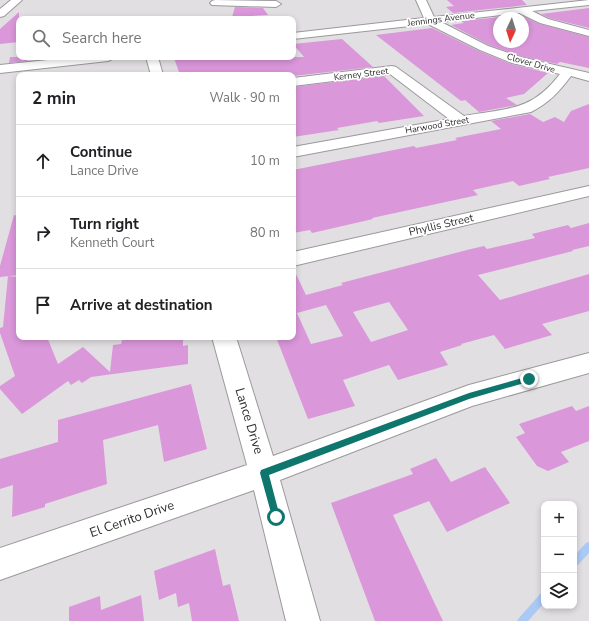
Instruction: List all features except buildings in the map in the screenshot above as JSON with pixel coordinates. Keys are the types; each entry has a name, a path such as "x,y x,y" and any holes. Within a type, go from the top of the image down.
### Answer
{"street":[{"path":"0,14 17,0"},
{"path":"421,0 431,20"},
{"path":"211,14 216,2 276,4"},
{"name":"Jennings Avenue","path":"296,36 589,2"},
{"path":"521,10 544,21 589,33"},
{"name":"Clover Drive","path":"431,20 454,34 484,48 516,60 589,77"},
{"path":"0,69 81,60"},
{"path":"153,60 156,72"},
{"name":"Kerney Street","path":"296,82 392,70 460,120"},
{"name":"Harwood Street","path":"296,151 526,109 542,102 551,95 567,73"},
{"name":"Phyllis Street","path":"296,258 589,191"},
{"name":"Lance Drive","path":"225,340 264,473 304,621"},
{"name":"El Cerrito Drive","path":"0,564 264,473 469,396 589,363"}],"waterway":[{"path":"577,560 589,546"},
{"path":"522,621 541,599"}],"route":[{"path":"276,517 264,473 469,396 529,379"}]}
